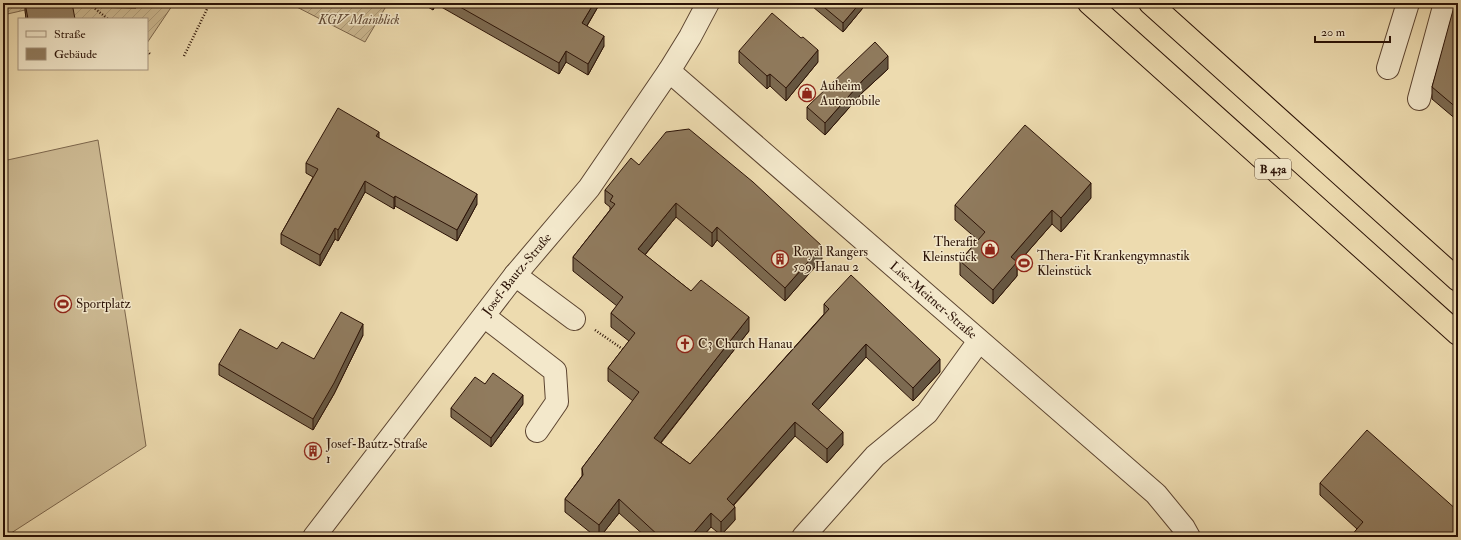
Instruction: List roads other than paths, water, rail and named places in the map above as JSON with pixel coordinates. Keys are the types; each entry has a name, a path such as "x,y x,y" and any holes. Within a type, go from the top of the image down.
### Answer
{"highway":[{"name":"B 43a","path":"1089,3 1458,334"},
{"path":"1150,3 1458,280"}],"street":[{"name":"Josef-Bautz-Straße","path":"314,537 515,275 589,188 669,71 690,37 708,3"},
{"path":"1388,68 1408,3"},
{"path":"1419,100 1445,3"},
{"name":"Lise-Meitner-Straße","path":"669,71 1156,494 1184,528 1189,537"},
{"path":"515,275 574,319"},
{"path":"484,316 555,371 557,402 536,431"},
{"path":"803,537 875,456 927,413 979,341"}],"place":[{"name":"Auheim Automobile","path":"807,93"},
{"name":"Therafit Kleinstück","path":"990,249"},
{"name":"Royal Rangers 509 Hanau 2","path":"780,259"},
{"name":"Thera-Fit Krankengymnastik Kleinstück","path":"1024,263"},
{"name":"Sportplatz","path":"63,304"},
{"name":"C3 Church Hanau","path":"685,344"},
{"name":"Josef-Bautz-Straße 1","path":"313,451"}],"park label":[{"name":"KGV Mainblick","path":"359,20"}]}
